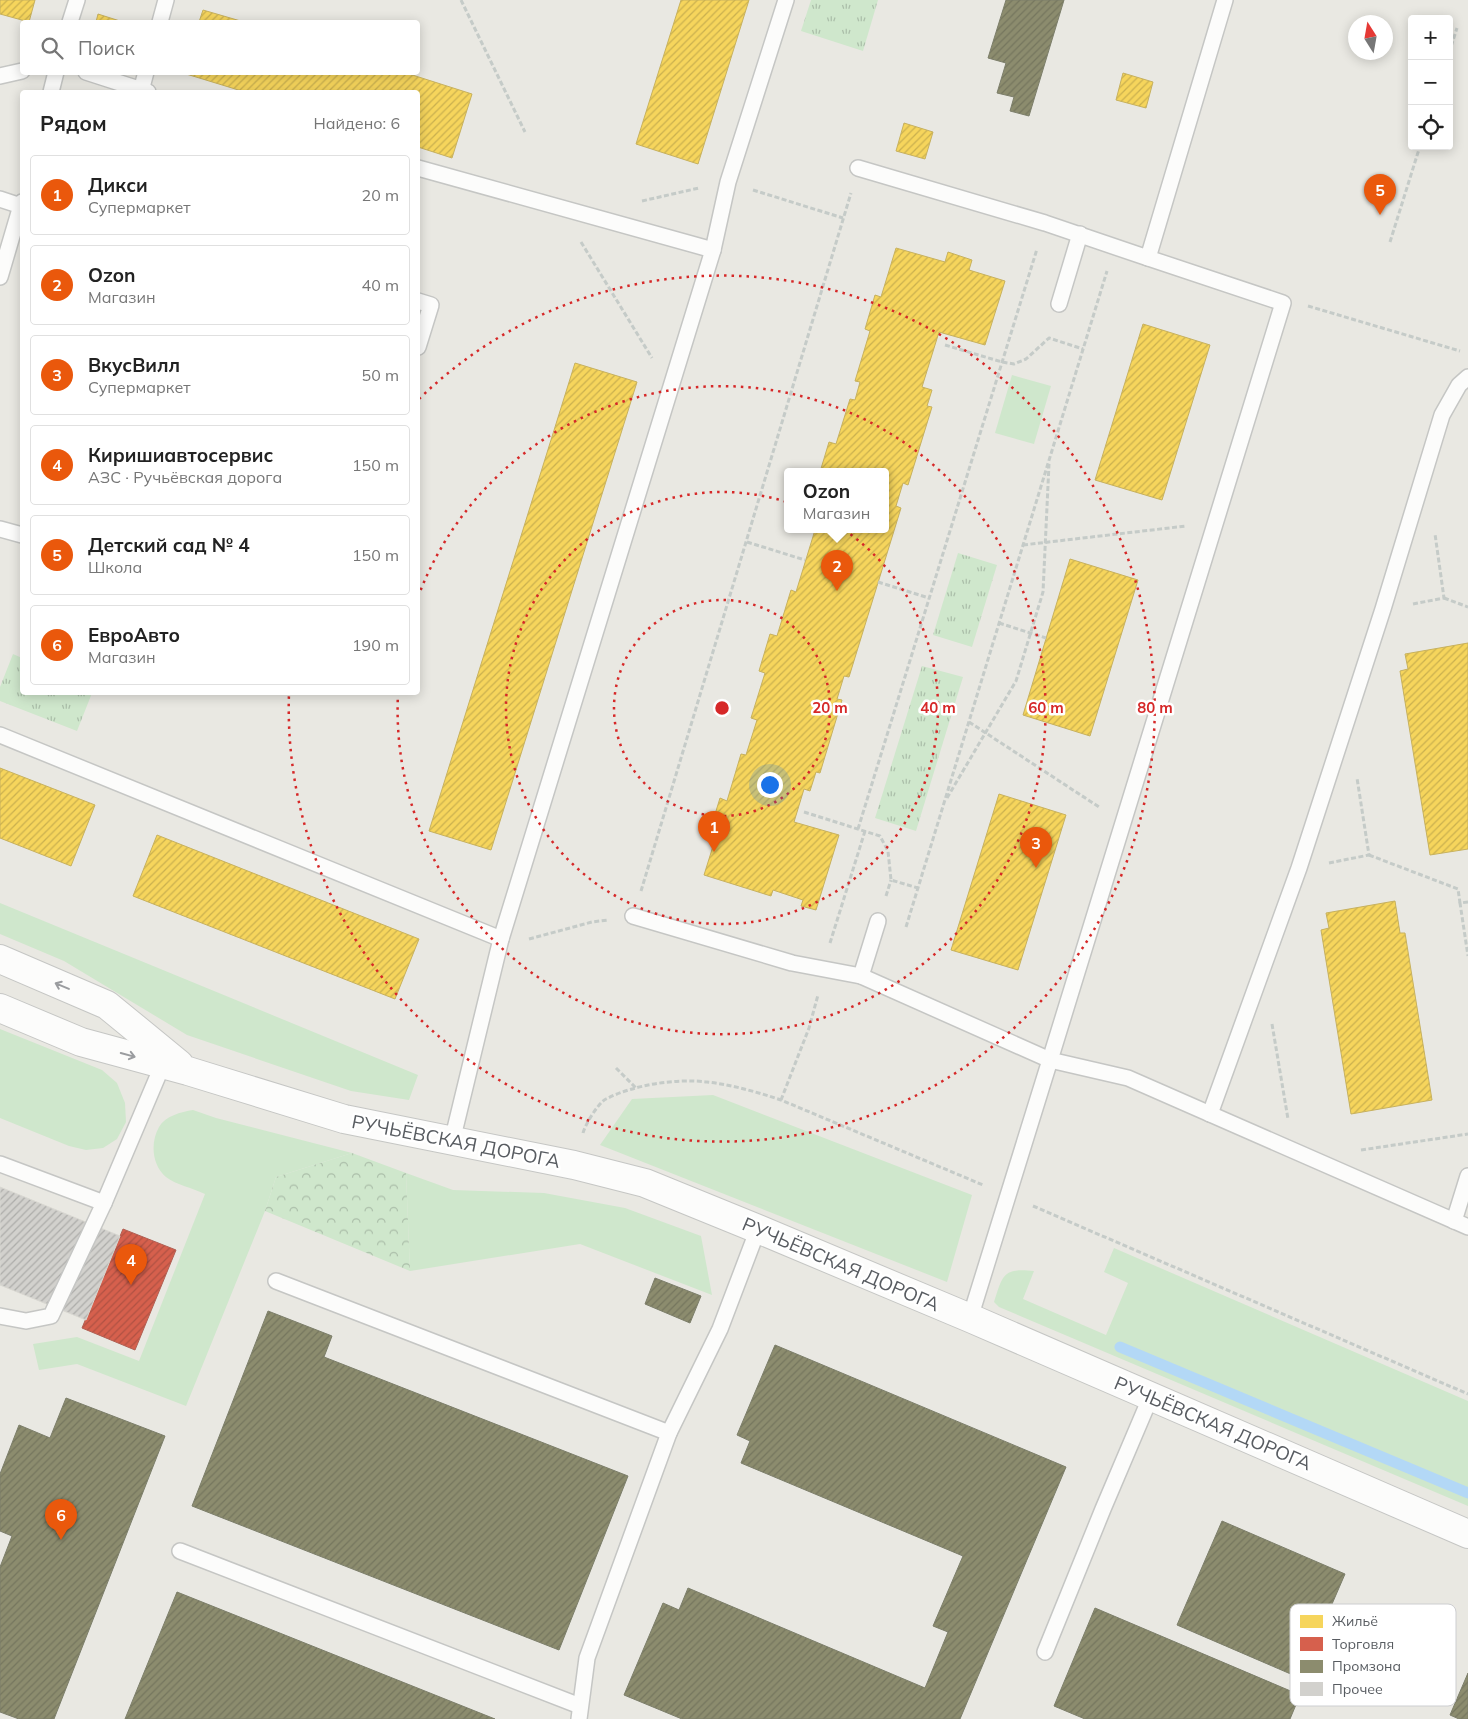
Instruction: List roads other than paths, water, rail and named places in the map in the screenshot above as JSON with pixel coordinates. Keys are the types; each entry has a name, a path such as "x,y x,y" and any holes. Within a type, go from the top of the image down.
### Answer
{"street":[{"name":"РУЧЬЁВСКАЯ ДОРОГА","path":"0,959 107,1005 176,1067"},
{"name":"РУЧЬЁВСКАЯ ДОРОГА","path":"0,1008 81,1042 176,1067 344,1119 574,1165 645,1183 970,1318 1468,1534"}],"lane":[{"path":"71,20 77,0"},
{"path":"161,20 166,0"},
{"path":"452,1141 501,939 713,250 728,182 786,0"},
{"path":"1148,258 1225,0"},
{"path":"0,76 20,71"},
{"path":"52,90 55,75"},
{"path":"95,75 139,90"},
{"path":"145,90 146,75"},
{"path":"858,168 1080,234 1283,303 970,1318"},
{"path":"420,169 713,250"},
{"path":"0,199 20,204"},
{"path":"0,277 20,211"},
{"path":"1059,304 1080,234"},
{"path":"420,302 431,305 420,341"},
{"path":"1210,1114 1299,868 1381,618 1442,415 1460,385 1468,377"},
{"path":"0,529 20,535"},
{"path":"0,735 501,939"},
{"path":"633,916 792,963 861,976 1050,1060 1128,1078 1468,1227"},
{"path":"861,976 878,921"},
{"path":"0,1316 26,1321 51,1316 104,1203 176,1067"},
{"path":"0,1164 104,1203"},
{"path":"1454,1221 1468,1176"},
{"path":"180,1551 580,1712 586,1658 669,1433 720,1329 758,1229"},
{"path":"276,1281 669,1433"},
{"path":"1045,1652 1151,1396"}],"waterway":[{"path":"1120,1347 1468,1493"}],"place":[{"name":"Детский сад № 4","path":"1380,215"},
{"name":"Ozon","path":"837,591"},
{"name":"Дикси","path":"714,852"},
{"name":"ВкусВилл","path":"1036,868"},
{"name":"Киришиавтосервис","path":"131,1285"},
{"name":"ЕвроАвто","path":"61,1540"}]}
